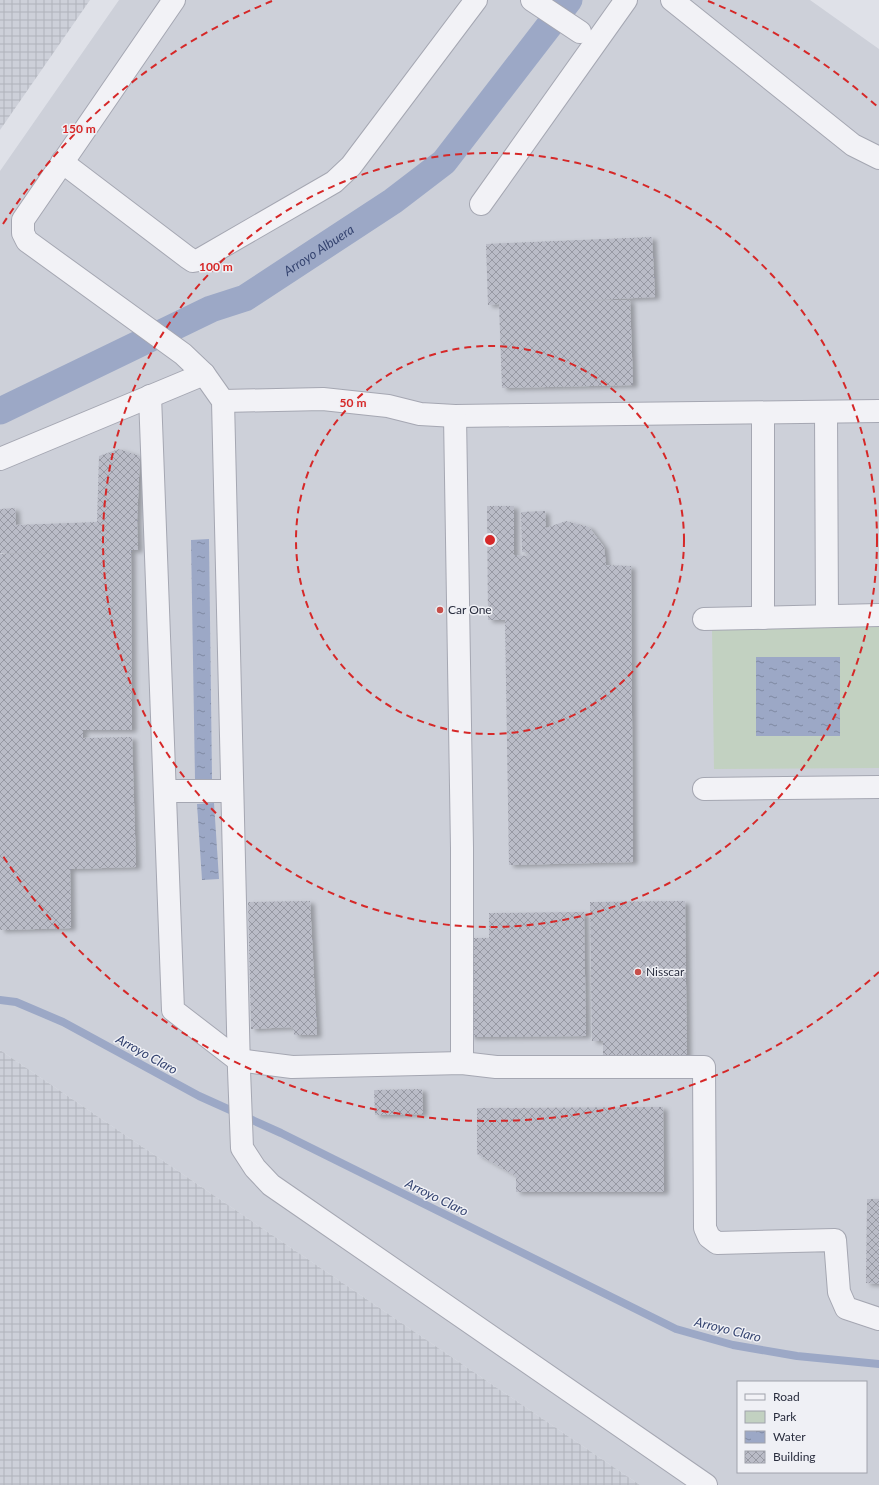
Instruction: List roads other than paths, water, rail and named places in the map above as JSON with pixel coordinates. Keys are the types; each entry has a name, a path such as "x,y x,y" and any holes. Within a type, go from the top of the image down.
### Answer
{"lane":[{"path":"174,0 23,220 23,233 27,241 183,354 204,374 224,402 232,791 242,1148 255,1168 270,1185 706,1485"},
{"path":"62,162 187,257 193,261 199,260 334,182 351,166 476,0"},
{"path":"481,204 626,0"},
{"path":"672,0 853,145 879,158"},
{"path":"536,2 580,32"},
{"path":"0,459 204,374"},
{"path":"150,396 173,1010 239,1065 292,1067 462,1063 496,1067 704,1067 705,1228 709,1237 717,1243 835,1240 839,1292 846,1308 879,1318"},
{"path":"224,402 323,399 388,406 420,414 455,416 879,411"},
{"path":"826,412 827,616"},
{"path":"763,413 763,618"},
{"path":"455,416 462,848 462,1063"},
{"path":"704,619 879,615"},
{"path":"704,789 879,787"},
{"path":"165,792 232,791"}],"water":[{"path":"209,539 212,779 195,779 191,540"},
{"path":"756,657 840,657 840,736 756,736"},
{"path":"214,803 219,879 202,880 197,804"}],"waterway":[{"name":"Arroyo Albuera","path":"0,411 211,309 245,298 393,201 444,162 569,0"},
{"name":"Arroyo Claro","path":"0,1000 16,1002 63,1022 199,1096 281,1133 676,1329 733,1345 797,1356 879,1364"}],"place":[{"name":"Car One","path":"440,610"},
{"name":"Nisscar","path":"638,972"}]}
